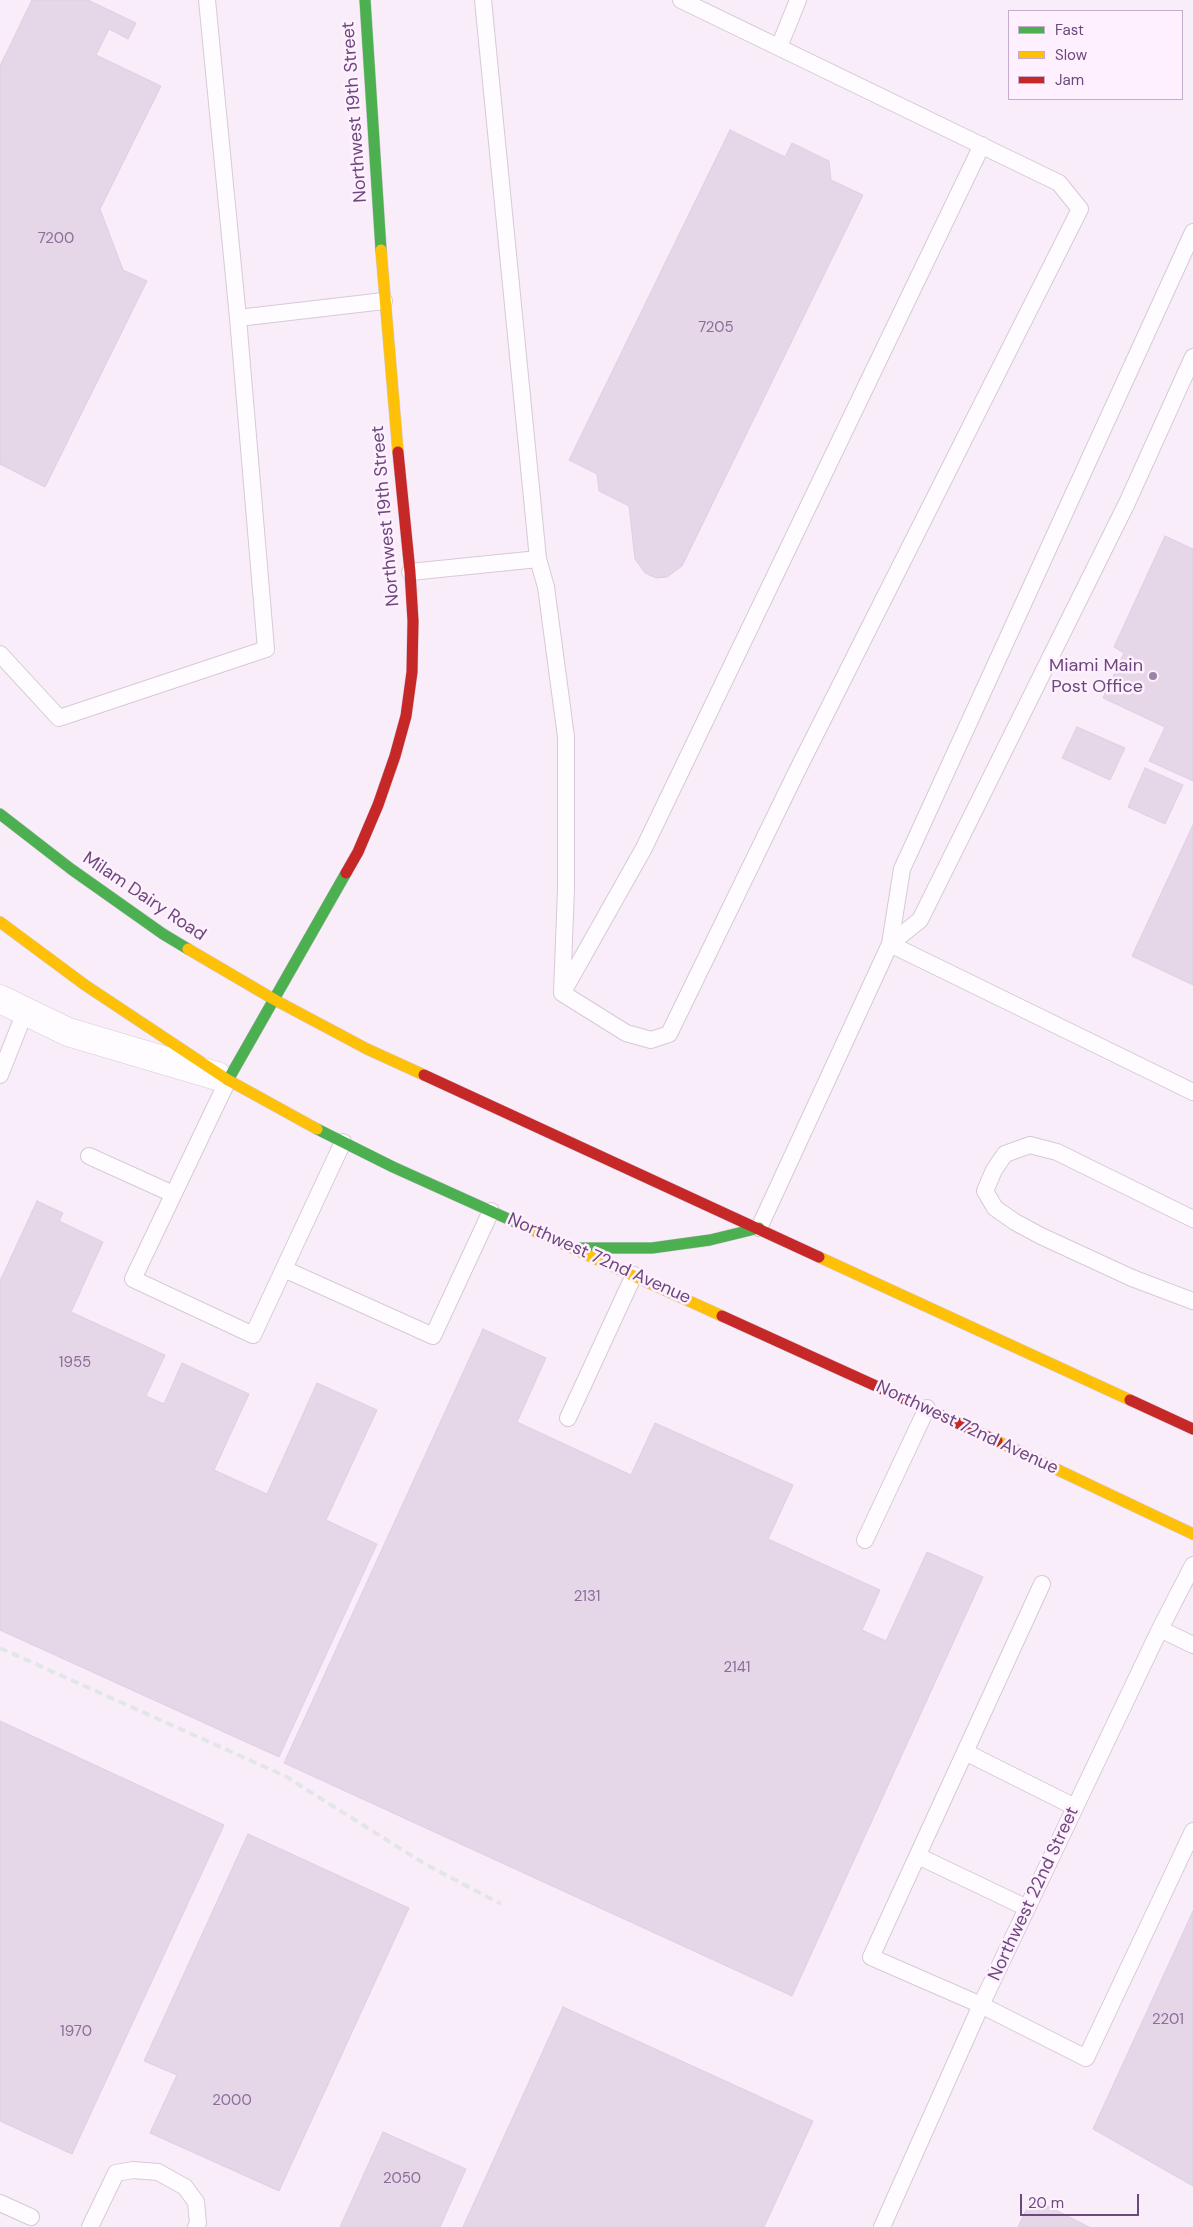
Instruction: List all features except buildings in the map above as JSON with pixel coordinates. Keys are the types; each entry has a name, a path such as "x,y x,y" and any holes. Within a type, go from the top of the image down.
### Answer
{"main road":[{"name":"Northwest 19th Street","path":"228,1080 358,852 395,756 406,716 412,672 413,621 410,572 384,301 365,0"},
{"name":"Milam Dairy Road","path":"0,814 71,869 155,928 275,1000"},
{"path":"0,922 85,985 228,1080"},
{"path":"275,1000 367,1049 1193,1429"},
{"name":"Northwest 72nd Avenue","path":"228,1080 310,1126 343,1142 572,1248 927,1408 1193,1534"},
{"path":"572,1248 652,1248 710,1240 759,1228"}],"street":[{"name":"Northwest 72nd Avenue","path":"0,999 68,1032 228,1080"}],"lane":[{"path":"0,654 59,718 266,649 238,318 207,0"},
{"path":"483,0 538,559 546,587 566,737 566,889 562,993"},
{"path":"562,993 626,1033 651,1040 669,1034 801,764 1080,209 1060,183 681,0"},
{"path":"779,47 798,0"},
{"path":"562,993 644,848 982,145"},
{"path":"759,1228 890,944 902,869 1193,232"},
{"path":"238,318 384,301"},
{"path":"890,944 920,920 1127,503 1193,357"},
{"path":"410,572 538,559"},
{"path":"890,944 1193,1092"},
{"path":"0,1075 25,1012"},
{"path":"228,1080 133,1279 253,1335 343,1142"},
{"path":"1193,1219 1057,1152 1030,1146 1005,1154 994,1170 985,1191 995,1208 1040,1236 1132,1278 1193,1301"},
{"path":"89,1156 173,1194"},
{"path":"284,1269 432,1336 491,1211"},
{"path":"568,1418 634,1275"},
{"path":"865,1540 927,1408"},
{"name":"Northwest 22nd Street","path":"882,2227 1026,1908 1160,1629 1193,1565"},
{"path":"1042,1584 871,1958 981,2006 1086,2058 1193,1831"},
{"path":"1160,1629 1193,1644"},
{"path":"965,1752 1075,1807"},
{"path":"918,1856 1026,1908"},
{"path":"90,2227 116,2173 133,2170 158,2172 185,2187 196,2202 197,2225"},
{"path":"0,2203 31,2217"}],"railway":[{"path":"0,1648 285,1776 425,1864 501,1904"}],"traffic: fast":[{"path":"365,0 381,250"},
{"path":"0,814 71,869 163,934 188,949"},
{"path":"228,1080 346,873"},
{"path":"317,1129 393,1167 526,1227"},
{"path":"581,1248 652,1248 710,1240 759,1228"}],"traffic: slow":[{"path":"381,250 398,452"},
{"path":"0,922 85,985 228,1080 317,1129"},
{"path":"188,949 275,1000 367,1049 424,1075"},
{"path":"526,1227 722,1316"},
{"path":"819,1257 1130,1400"},
{"path":"997,1441 1193,1534"}],"traffic: jam":[{"path":"346,873 358,852 378,805 395,756 406,716 412,672 413,621 410,572 398,452"},
{"path":"424,1075 819,1257"},
{"path":"722,1316 997,1441"},
{"path":"1130,1400 1193,1429"}],"place":[{"name":"Miami Main Post Office","path":"1153,676"}]}
